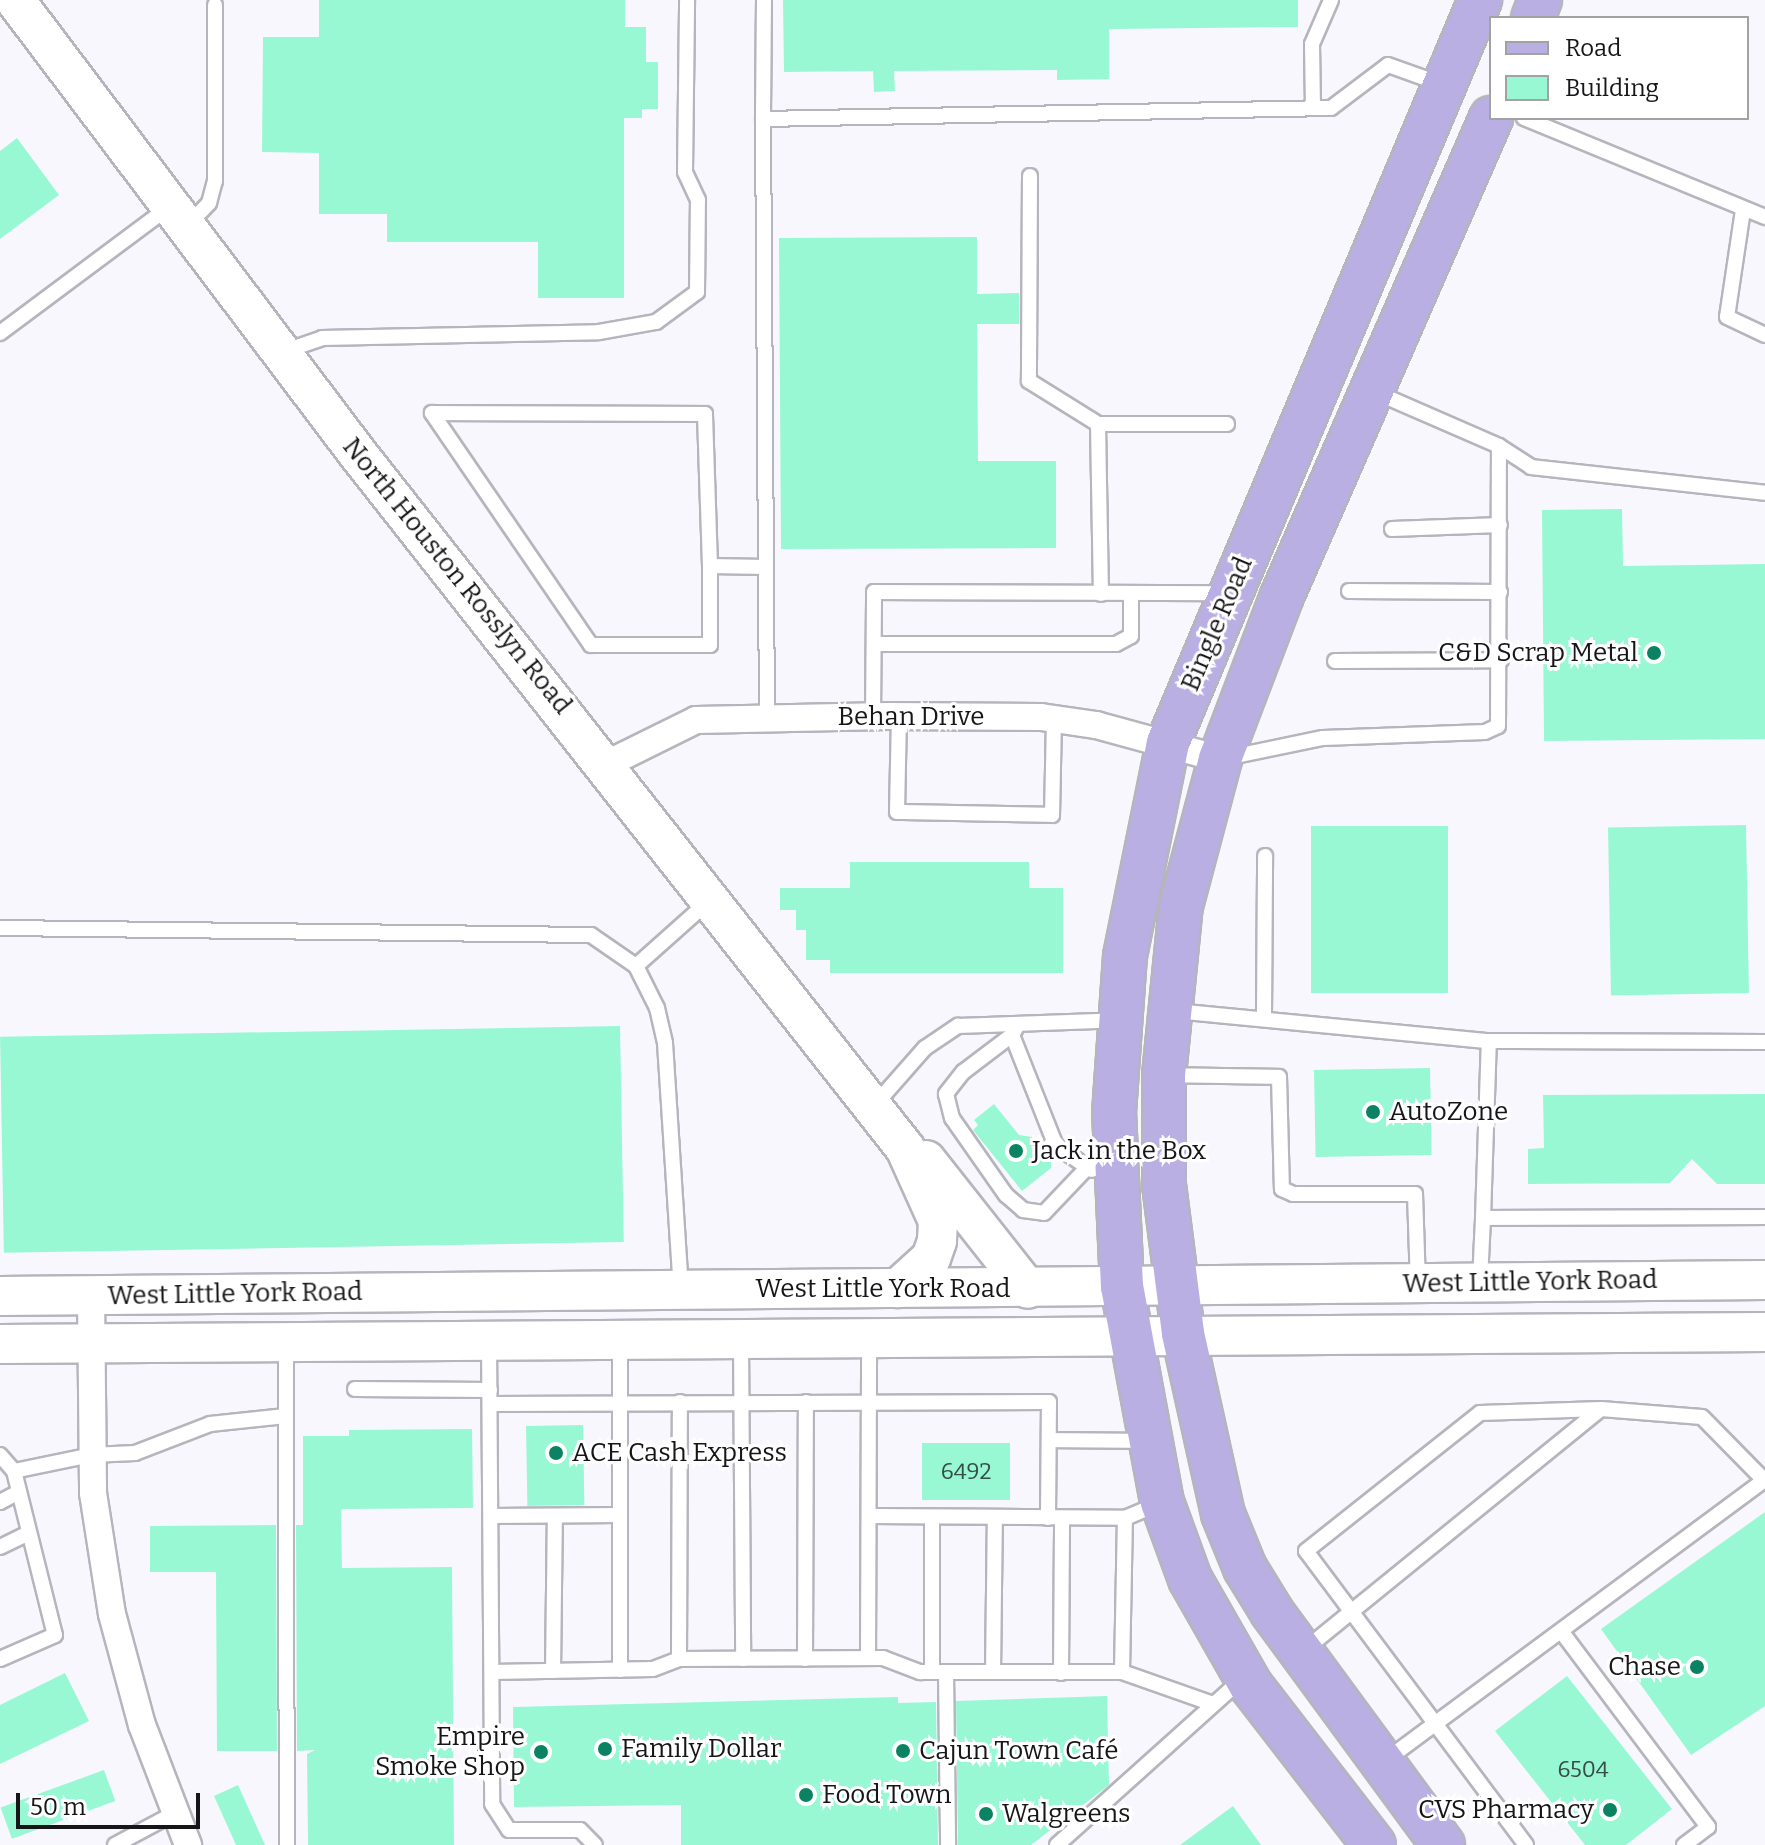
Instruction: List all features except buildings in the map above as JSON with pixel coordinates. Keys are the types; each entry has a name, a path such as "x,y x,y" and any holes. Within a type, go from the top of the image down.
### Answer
{"main road":[{"name":"North Houston Rosslyn Road","path":"15,0 281,353 607,764 905,1148 938,1221 937,1241 931,1258 898,1288"},
{"name":"Bingle Road","path":"1122,1287 1101,1170 1114,1113 1121,1019 1140,865 1168,743 1442,84 1480,0"},
{"path":"1442,84 1489,103"},
{"name":"Bingle Road","path":"1183,1333 1164,1185 1164,1075 1181,906 1220,759 1282,596 1490,120"},
{"name":"North Houston Rosslyn Road","path":"905,1148 931,1163 1028,1289"},
{"name":"West Little York Road","path":"0,1296 1765,1280"},
{"path":"1122,1287 1149,1441 1144,1510 1190,1579 1248,1681 1374,1845"},
{"path":"620,1291 620,1339"},
{"name":"West Little York Road","path":"0,1344 1129,1336 1183,1333 1765,1332"},
{"path":"1183,1333 1223,1514 1245,1568 1380,1764 1443,1845"},
{"path":"1248,1681 1301,1652"}],"street":[{"name":"Behan Drive","path":"607,764 696,720 886,716 1054,719 1168,743 1220,759"},
{"path":"91,1296 91,1455 112,1614 173,1814 188,1845"}],"lane":[{"path":"281,353 322,338 599,332 656,322 697,292 698,200 685,172 687,0"},
{"path":"764,0 767,719"},
{"path":"1313,108 1312,44 1331,0"},
{"path":"0,333 179,216 209,203 215,181 215,5"},
{"path":"763,119 1331,108 1388,65 1442,84"},
{"path":"1529,120 1765,217"},
{"path":"1030,176 1029,381 1098,424 1227,424"},
{"path":"1743,210 1727,317 1765,335"},
{"path":"1371,391 1499,446 1531,467 1765,493"},
{"path":"432,413 705,414 710,566 710,645 591,645 432,413"},
{"path":"1098,424 1101,594"},
{"path":"1220,759 1323,738 1492,730 1502,718 1499,446"},
{"path":"1392,529 1500,525"},
{"path":"710,566 766,567"},
{"path":"1349,591 1500,592"},
{"path":"1054,719 1052,815 897,812 874,644 874,592 1230,593"},
{"path":"874,644 1116,644 1131,636 1131,594"},
{"path":"1335,661 1501,660"},
{"path":"1264,1015 1265,856"},
{"path":"636,966 711,899"},
{"path":"0,928 591,935 636,966 657,1008 665,1043 682,1291"},
{"path":"1170,1011 1264,1015 1489,1041 1765,1042"},
{"path":"873,1107 925,1048 958,1026 1016,1028 1121,1019"},
{"path":"1016,1028 1056,1146 1101,1170 1044,1213 1023,1210 1006,1195 952,1118 946,1094 990,1049 1016,1028"},
{"path":"1480,1283 1489,1041"},
{"path":"1164,1075 1279,1077 1282,1189 1293,1194 1415,1194 1418,1283"},
{"path":"1483,1218 1765,1217"},
{"path":"868,1658 869,1337"},
{"path":"741,1338 743,1659"},
{"path":"620,1339 620,1670"},
{"path":"489,1340 496,1817 509,1830 580,1830 595,1845"},
{"path":"286,1342 287,1845"},
{"path":"355,1389 620,1403 1049,1402 1061,1673"},
{"path":"679,1659 680,1402"},
{"path":"805,1659 806,1402"},
{"path":"1301,1652 1601,1409"},
{"path":"1380,1764 1436,1727 1765,1480 1702,1417 1601,1409 1480,1413 1306,1551 1349,1613 1436,1727 1526,1845"},
{"path":"0,1659 55,1635 27,1534 19,1492 5,1463 135,1453 210,1424 286,1416"},
{"path":"1049,1440 1149,1441"},
{"path":"0,1502 19,1492"},
{"path":"870,1516 1055,1518 1144,1510 1122,1672"},
{"path":"491,1516 620,1515"},
{"path":"553,1671 555,1516"},
{"path":"932,1517 948,1845"},
{"path":"993,1672 995,1517"},
{"path":"0,1547 27,1534"},
{"path":"1561,1631 1708,1827 1684,1845"},
{"path":"492,1672 653,1669 679,1659 868,1658 939,1672 1122,1672 1210,1703"},
{"path":"1057,1845 1115,1797 1210,1703 1248,1681"},
{"path":"115,1845 173,1814"}],"place":[{"name":"C&D Scrap Metal","path":"1654,653"},
{"name":"AutoZone","path":"1373,1112"},
{"name":"Jack in the Box","path":"1016,1151"},
{"name":"ACE Cash Express","path":"556,1453"},
{"name":"Chase","path":"1697,1667"},
{"name":"Family Dollar","path":"605,1749"},
{"name":"Cajun Town Café","path":"903,1751"},
{"name":"Empire Smoke Shop","path":"541,1752"},
{"name":"Food Town","path":"806,1795"},
{"name":"CVS Pharmacy","path":"1610,1810"},
{"name":"Walgreens","path":"986,1814"}]}
